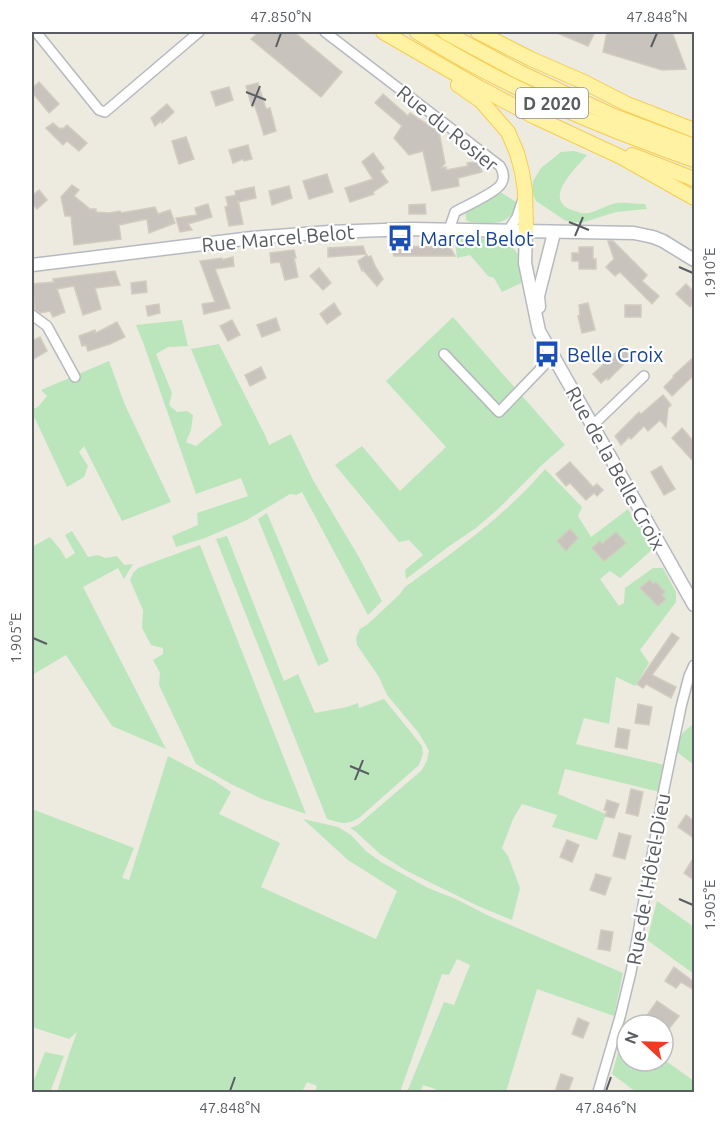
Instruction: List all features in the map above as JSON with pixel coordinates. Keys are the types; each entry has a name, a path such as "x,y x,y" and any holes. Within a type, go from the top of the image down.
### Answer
{"main road":[{"path":"381,32 480,88 535,117 621,157 694,198"},
{"path":"381,32 481,101 508,132 519,161 525,191 526,232"},
{"name":"D 2020","path":"417,32 513,87 636,140 694,160"},
{"name":"D 2020","path":"446,32 519,72 614,116 694,146"},
{"path":"478,32 627,104 694,130"},
{"path":"584,82 694,120"},
{"path":"535,117 694,179"},
{"name":"Rue Marcel Belot","path":"32,265 259,237 411,229 634,233 663,241 694,261"},
{"name":"Rue de la Belle Croix","path":"526,232 525,263 539,331 694,605"},
{"name":"Rue de la Belle Croix","path":"539,331 538,296 554,232"}],"street":[{"path":"36,32 99,110 105,112 199,32"},
{"name":"Rue du Rosier","path":"325,32 500,166 504,177 500,187 455,212 449,230"},
{"path":"508,231 517,217 525,191"},
{"path":"32,315 47,326 75,377"},
{"path":"444,354 499,412 553,356"},
{"path":"592,426 644,376"},
{"name":"Rue de l'Hôtel-Dieu","path":"598,1092 631,972 664,789 681,707 694,665"}],"green space":[{"path":"574,151 587,155 564,183 560,199 564,205 581,213 620,203 645,204 647,209 616,212 581,223 566,221 536,201 532,192 533,181 541,168 561,152"},
{"path":"500,192 518,203 509,217 492,223 466,220 468,209 472,205"},
{"path":"451,238 493,239 511,246 521,263 521,283 502,292 494,278 488,276 470,255 457,258 455,242"},
{"path":"453,317 565,445 476,528 406,579 405,570 423,555 409,540 399,542 335,465 362,446 400,491 446,447 386,381"},
{"path":"182,320 188,346 168,347 156,354 172,393 169,405 177,412 187,411 193,415 191,430 186,442 196,446 222,425 191,349 219,344 269,445 291,434 313,480 360,559 382,601 368,615 302,492 296,495 290,494 247,520 205,538 176,547 172,536 198,525 197,513 248,496 241,478 196,494 136,325"},
{"path":"109,361 125,405 171,502 122,521 84,446 79,452 88,466 84,477 67,487 32,412 32,409 38,407 47,396 41,390"},
{"path":"545,469 582,507 578,516 591,537 628,509 653,549 620,578 610,571 600,579 619,606 624,603 625,588 653,568 663,568 676,592 676,602 640,650 649,663 635,686 616,677 609,724 584,718 576,744 665,765 660,792 565,769 558,794 606,814 597,840 552,827 557,815 522,804 513,819 502,848 508,856 520,888 512,920 405,870 380,854 350,828 358,825 422,770 429,751 418,732 387,695 379,677 357,645 356,638 360,629 368,624 405,587 496,517"},
{"path":"267,513 329,661 318,666 258,519"},
{"path":"72,531 88,557 117,556 124,565 133,564 124,579 118,568 83,587 166,749 112,726 66,655 32,675 32,547 50,537 66,559 75,553 65,535"},
{"path":"227,536 284,681 298,674 315,713 358,703 359,708 384,699 422,746 423,754 419,765 360,817 351,822 327,819 216,539"},
{"path":"200,545 306,814 262,799 196,764 159,685 160,673 153,660 163,654 163,648 151,645 142,628 143,610 130,580 138,568"},
{"path":"694,724 694,765 677,752 681,735"},
{"path":"168,756 231,792 219,814 280,843 261,887 376,939 397,891 348,860 303,819 338,827 351,835 366,851 381,862 428,888 623,973 614,1016 537,989 506,1092 444,1092 423,1085 420,1092 407,1092 444,1002 454,1005 470,965 457,959 449,975 442,974 400,1092 315,1092 317,1086 307,1082 302,1092 57,1092 77,1032 69,1039 32,1027 32,809 134,848 122,878 129,880"},
{"path":"657,901 694,927 694,974 647,940"},
{"path":"45,1052 64,1056 50,1092 32,1092 32,1085"},
{"path":"615,1063 615,1073 675,1073 675,1068 694,1081 694,1092 636,1092 612,1074"}],"building":[{"path":"259,32 294,32 342,72 321,97 251,39"},
{"path":"555,32 595,32 588,46"},
{"path":"607,32 672,32 686,69 662,70 603,52"},
{"path":"39,82 59,104 49,113 32,92 32,88"},
{"path":"258,83 266,109 270,108 276,131 264,135 246,86"},
{"path":"229,87 233,100 216,106 211,92"},
{"path":"383,94 408,116 410,113 439,132 445,163 441,168 446,167 446,170 468,166 467,163 479,161 482,172 458,178 459,186 432,191 423,151 409,155 394,138 402,126 375,103"},
{"path":"167,104 174,112 155,126 151,118"},
{"path":"53,123 60,129 67,125 87,143 79,151 67,141 63,145 46,128"},
{"path":"186,137 194,159 179,164 172,141"},
{"path":"248,145 252,159 244,161 243,159 233,163 229,150"},
{"path":"373,153 384,168 380,171 388,182 373,192 374,194 350,202 345,188 373,179 362,162"},
{"path":"327,174 333,192 309,199 303,181"},
{"path":"72,185 79,190 74,196 90,209 96,209 96,212 120,211 121,213 155,207 158,214 170,210 175,223 149,233 147,219 119,225 121,239 74,245 71,216 65,216 61,197"},
{"path":"289,186 292,198 272,205 269,191"},
{"path":"254,187 256,198 238,202 243,224 229,226 225,207 228,206 226,197 236,195 235,191"},
{"path":"39,190 47,200 37,209 32,203 32,196"},
{"path":"208,204 212,217 188,224 192,230 180,232 176,218 197,215 195,208"},
{"path":"425,204 426,214 409,214 409,205"},
{"path":"608,241 613,241 647,275 642,281 659,296 652,304 620,272 615,276 606,267 614,259"},
{"path":"363,246 366,254 328,257 328,248"},
{"path":"391,246 450,247 455,256 394,256"},
{"path":"579,247 593,247 596,269 579,269 579,261 572,261 572,253 579,253"},
{"path":"294,250 298,277 285,280 280,262 271,263 270,253"},
{"path":"367,255 371,256 383,279 377,286 362,271 358,261"},
{"path":"233,257 234,266 215,269 230,308 204,314 202,304 215,302 200,261"},
{"path":"319,268 331,283 323,290 310,276"},
{"path":"115,271 120,285 95,288 101,309 83,315 74,286 57,289 65,312 53,317 50,311 40,313 35,309 32,284"},
{"path":"146,281 147,292 132,294 131,283"},
{"path":"686,284 694,292 694,302 690,307 676,294"},
{"path":"334,303 341,314 327,324 320,314"},
{"path":"588,303 595,330 582,333 578,316 580,315 579,305"},
{"path":"159,304 160,313 148,316 146,306"},
{"path":"625,305 641,305 641,317 625,317"},
{"path":"276,318 280,330 262,337 257,325"},
{"path":"232,320 240,335 228,341 220,326"},
{"path":"117,322 125,337 88,351 86,345 82,346 79,336 95,330 96,333"},
{"path":"40,337 47,351 32,360 32,341"},
{"path":"623,346 632,356 608,380 607,378 601,383 593,374"},
{"path":"694,357 694,375 672,396 664,387"},
{"path":"261,367 266,378 250,386 245,375"},
{"path":"663,395 671,405 668,408 666,427 660,420 648,431 644,426 621,445 615,436 639,412 641,414"},
{"path":"682,428 694,442 694,462 672,438"},
{"path":"570,462 593,487 597,484 603,490 597,496 594,493 586,500 570,483 566,486 556,474"},
{"path":"661,466 675,489 664,495 651,472"},
{"path":"570,529 578,538 566,551 557,541"},
{"path":"616,532 626,543 604,561 592,548 600,541 602,544"},
{"path":"650,580 653,584 656,582 665,592 662,595 666,599 658,606 640,588"},
{"path":"672,633 679,638 652,675 676,687 671,698 646,684 643,688 637,684"},
{"path":"638,704 652,707 649,725 635,723"},
{"path":"618,728 630,730 627,749 615,747"},
{"path":"631,789 643,792 638,816 626,813"},
{"path":"607,800 619,804 614,818 605,816"},
{"path":"686,815 694,821 694,838 678,827"},
{"path":"619,833 631,836 625,859 613,856"},
{"path":"567,840 579,845 572,862 560,857"},
{"path":"694,857 694,880 684,873"},
{"path":"596,874 611,878 605,895 590,890"},
{"path":"601,930 613,932 610,951 598,949"},
{"path":"674,967 694,982 694,990 681,982 676,988 665,981"},
{"path":"657,1001 675,1013 649,1013"},
{"path":"578,1018 589,1023 583,1038 572,1034"},
{"path":"561,1074 573,1078 568,1092 555,1092"}],"place":[{"name":"Marcel Belot","path":"400,238"},
{"name":"Belle Croix","path":"547,354"}]}
